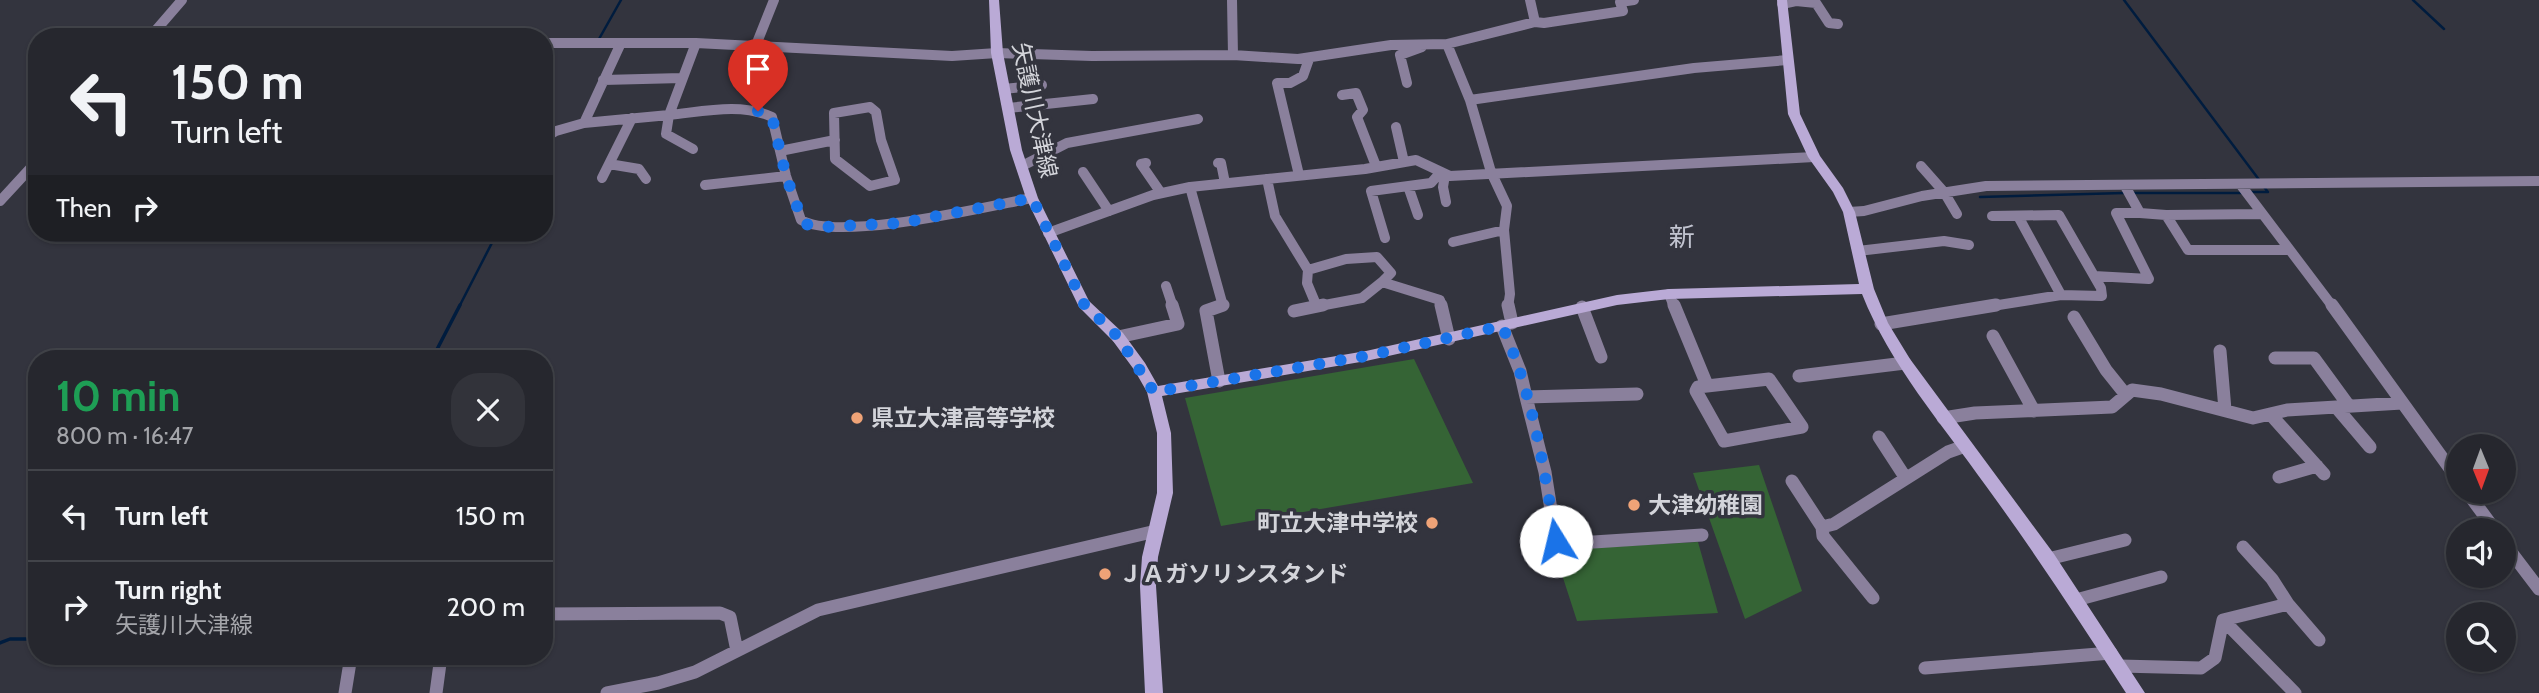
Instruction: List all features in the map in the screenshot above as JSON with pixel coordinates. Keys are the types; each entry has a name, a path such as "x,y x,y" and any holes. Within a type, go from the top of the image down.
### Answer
{"street":[{"path":"157,28 183,0"},
{"path":"755,45 774,0"},
{"name":"矢護川大津線","path":"993,0 997,53 1004,89 1021,166 1032,198 1084,304 1118,337 1154,392 1165,450 1166,494 1156,531 1148,586 1154,693"},
{"path":"1232,0 1233,55"},
{"path":"1530,0 1535,22"},
{"path":"553,44 696,43 952,56 997,53 1092,56 1233,55 1309,59 1391,45 1447,44 1535,22 1544,23 1623,11 1620,2 1634,0"},
{"path":"1838,24 1829,23 1816,3 1782,2 1794,114 1814,157 1839,191 1849,212 1867,289 1881,324 1943,418 2048,559 2136,693"},
{"path":"584,123 621,43"},
{"path":"693,149 666,134 669,115 696,43"},
{"path":"1407,83 1401,55 1429,44"},
{"path":"1447,44 1470,100 1491,172 1507,206 1504,230 1510,294 1507,325 1545,472 1556,541 1578,543 1702,536"},
{"path":"1299,175 1276,83 1290,83 1303,76 1309,59"},
{"path":"1470,100 1694,68 1788,60"},
{"path":"603,80 682,78"},
{"path":"1004,89 1042,85"},
{"path":"1342,95 1356,93 1363,110 1357,117 1376,166"},
{"path":"1008,108 1093,99"},
{"path":"870,107 876,112 881,139 895,180 870,186 835,159 835,140 834,113 870,107"},
{"path":"553,133 584,123 632,118 742,111 767,113 772,117 786,176 802,220 822,227 901,223 1032,198"},
{"path":"602,178 632,118"},
{"path":"1021,166 1067,143 1198,119"},
{"path":"1396,127 1404,162"},
{"path":"780,151 835,140"},
{"path":"1048,233 1161,193 1190,187 1404,162 1423,161 1442,174 1696,165 1814,157"},
{"path":"1146,163 1141,164 1161,193"},
{"path":"1218,163 1221,163 1225,183"},
{"path":"609,164 639,169 646,179"},
{"path":"1921,166 1944,192 1957,214"},
{"path":"0,201 28,171"},
{"path":"1083,172 1109,211"},
{"path":"1385,238 1371,191 1432,183 1442,174"},
{"path":"1442,174 1446,202"},
{"path":"705,185 786,176"},
{"path":"1267,179 1276,215 1292,248 1308,270 1307,283 1317,307"},
{"path":"1849,212 1944,192 1986,187 2539,181"},
{"path":"2239,184 2446,463"},
{"path":"1408,186 1418,215"},
{"path":"2125,186 2140,213"},
{"path":"1190,187 1223,306 1206,311 1220,381"},
{"path":"2094,276 2149,279 2116,213 2262,214"},
{"path":"1881,324 2061,295 2102,296 2094,276 2059,215 1992,216"},
{"path":"2166,215 2188,250 2290,250"},
{"path":"2018,216 2061,295"},
{"path":"1453,242 1504,230"},
{"path":"1858,251 1944,241 1969,245"},
{"path":"1294,311 1362,298 1391,273 1377,257 1346,259 1308,270"},
{"path":"1382,282 1440,300 1449,339"},
{"path":"1118,337 1178,324 1166,286"},
{"path":"1154,392 1449,339 1582,307 1669,294 1867,289"},
{"path":"1669,294 1707,385"},
{"path":"1582,307 1601,357"},
{"path":"2074,317 2106,370 2126,395"},
{"path":"1993,336 2034,411"},
{"path":"2220,351 2225,410"},
{"path":"2276,358 2314,358 2370,447"},
{"path":"1799,376 1905,363"},
{"path":"1769,379 1802,427 1724,441 1696,391 1698,387 1707,385 1769,379"},
{"path":"1943,418 2112,407 2132,390 2161,394 2253,418 2270,414 2402,403"},
{"path":"1526,397 1637,394"},
{"path":"2270,414 2321,470 2279,477"},
{"path":"1879,437 1905,477"},
{"path":"1822,527 1834,523 1948,452 1965,446"},
{"path":"1792,481 1822,527 1823,536 1873,598"},
{"path":"2475,504 2486,518"},
{"path":"607,693 666,682 705,668 796,618 818,610 1156,531"},
{"path":"2048,559 2125,540"},
{"path":"2243,547 2272,579 2288,604 2319,640"},
{"path":"2516,559 2539,589"},
{"path":"2076,600 2161,577"},
{"path":"2223,620 2288,604"},
{"path":"553,614 720,613 730,617 737,651"},
{"path":"1925,668 2115,659 2201,667 2208,665 2215,657 2223,620"},
{"path":"2223,620 2295,693"},
{"path":"345,693 350,665"},
{"path":"436,693 440,665"}],"green space":[{"path":"1414,359 1473,483 1221,526 1185,398"},
{"path":"1759,465 1802,591 1745,619 1693,473"},
{"path":"1698,542 1718,613 1577,621 1554,550"}],"waterway":[{"path":"599,39 621,0"},
{"path":"2124,0 2260,181"},
{"path":"2413,0 2444,29"},
{"path":"2251,192 2268,192 2264,187"},
{"path":"1980,197 2124,193"},
{"path":"2132,193 2243,193"},
{"path":"459,307 492,242"},
{"path":"437,350 460,305"},
{"path":"0,643 10,639 28,639"}],"place":[{"name":"県立大津高等学校","path":"857,418"},
{"name":"大津幼稚園","path":"1634,505"},
{"name":"町立大津中学校","path":"1432,523"},
{"name":"ＪＡガソリンスタンド","path":"1105,574"}],"district":[{"name":"新","path":"1682,237"}],"route":[{"path":"758,111 772,117 786,176 802,220 808,225 822,227 901,223 1032,198 1084,304 1118,337 1154,392 1366,356 1502,326 1520,371 1540,450 1556,541"}]}
